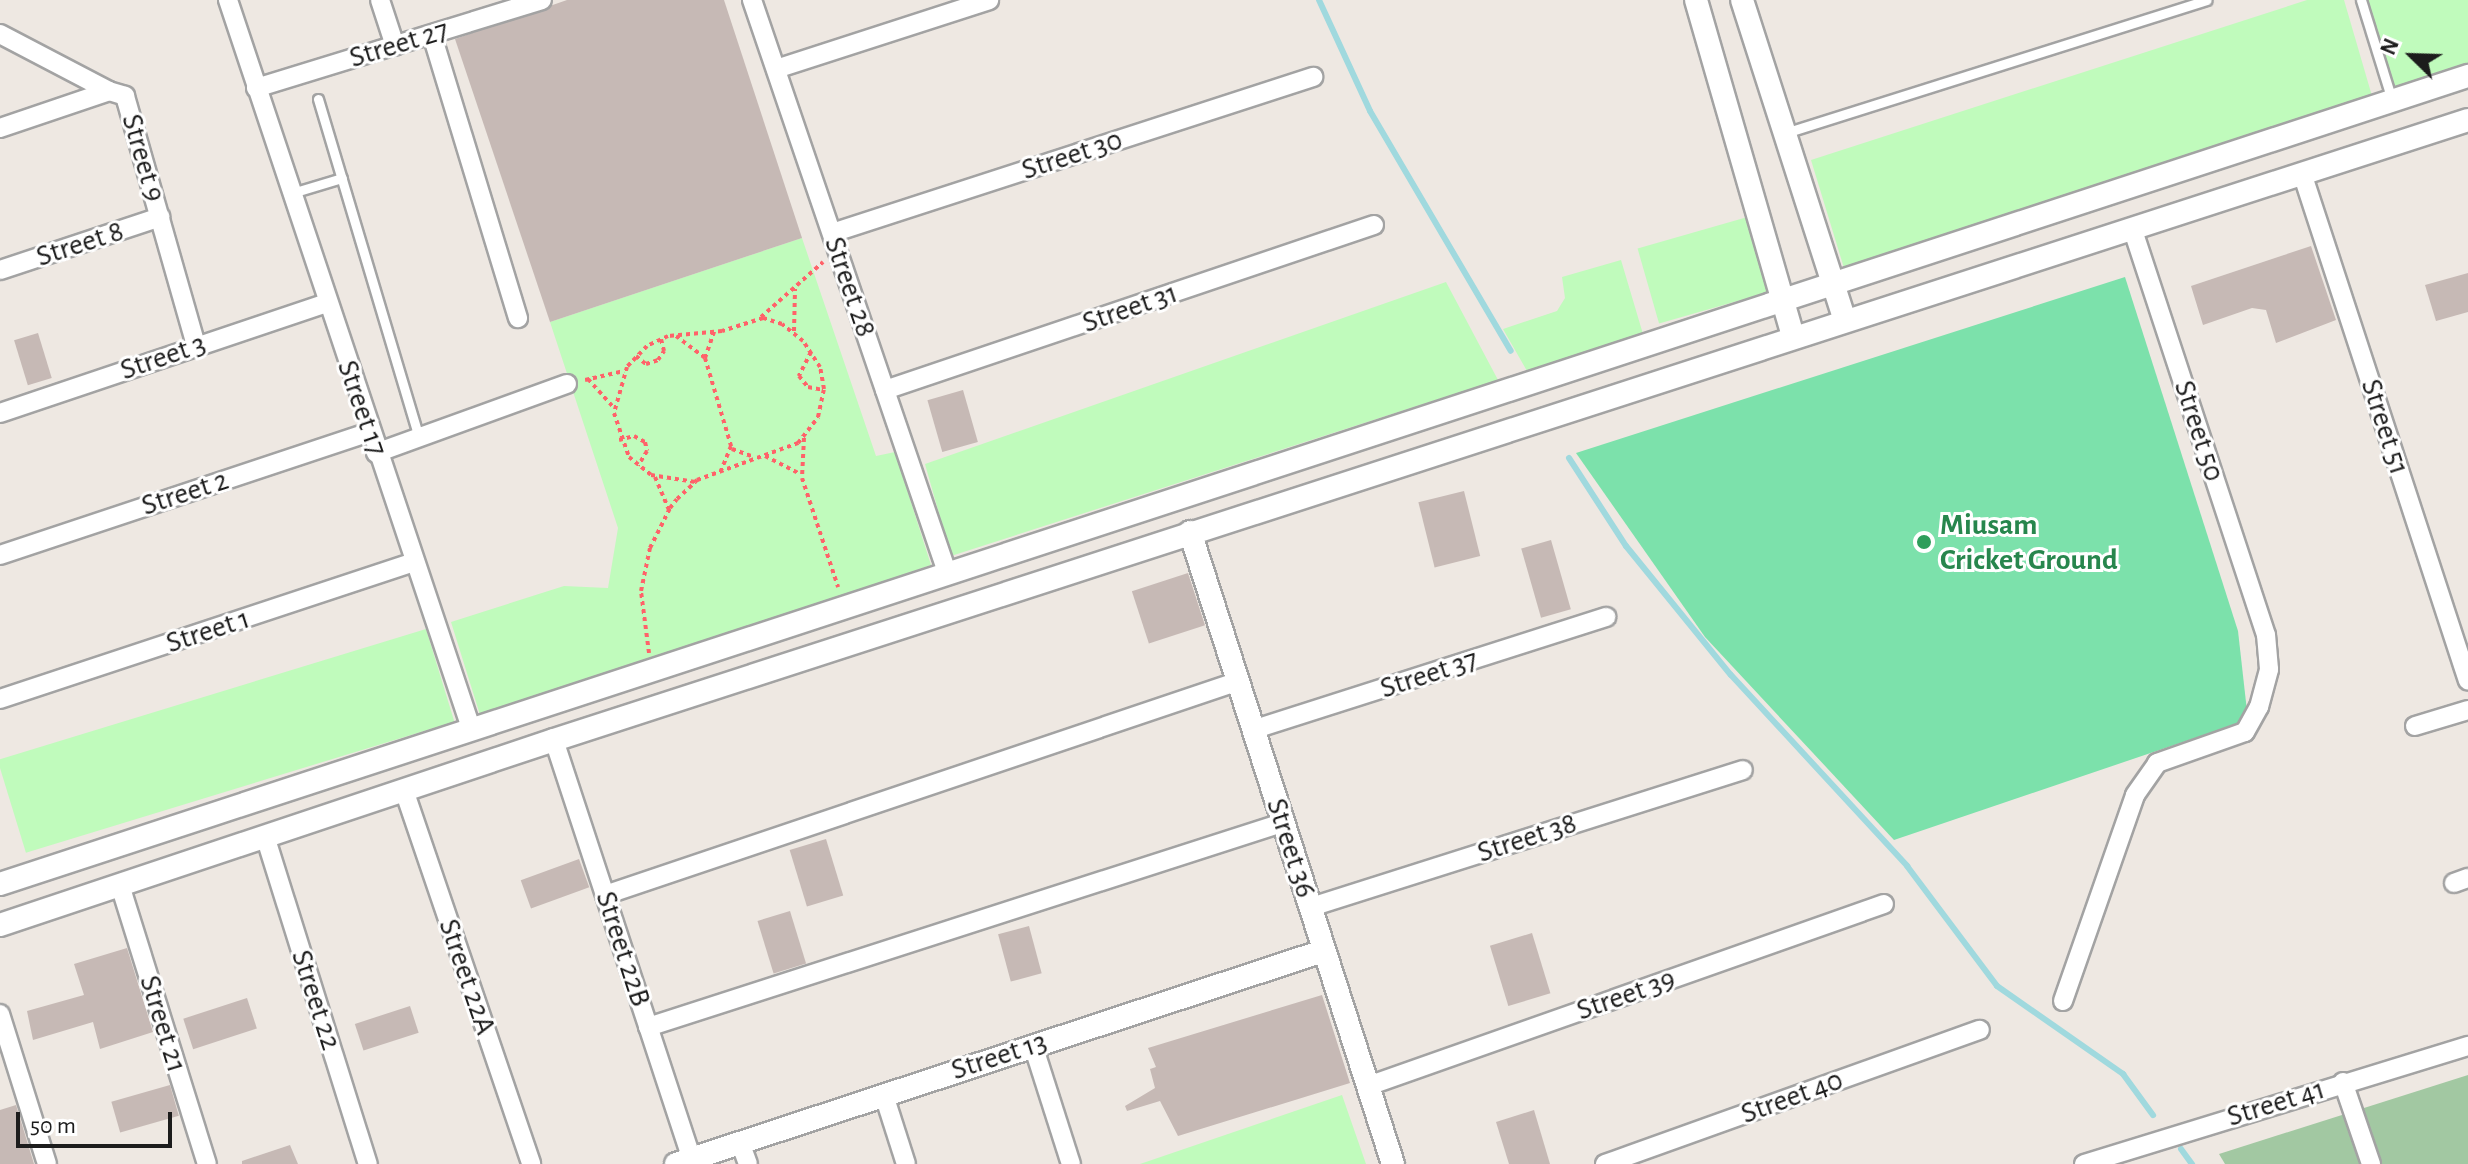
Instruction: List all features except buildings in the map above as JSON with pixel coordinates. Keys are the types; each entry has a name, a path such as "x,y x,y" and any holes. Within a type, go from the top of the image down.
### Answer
{"street":[{"name":"Street 17","path":"228,0 289,194 471,728"},
{"path":"380,0 395,46"},
{"name":"Street 28","path":"752,0 948,575"},
{"path":"776,69 989,0"},
{"path":"1696,0 1785,297 1793,337"},
{"path":"1742,0 1835,281 1845,320"},
{"name":"Street 27","path":"256,88 530,2"},
{"path":"0,34 109,91"},
{"path":"432,35 518,318"},
{"path":"0,884 948,575 1785,297 2468,76"},
{"name":"Street 30","path":"832,233 1313,77"},
{"name":"Street 9","path":"0,128 109,91 125,96 196,346"},
{"path":"0,925 1190,532 2468,120"},
{"name":"Street 51","path":"2302,173 2468,681"},
{"name":"Street 8","path":"0,270 160,217"},
{"name":"Street 31","path":"885,390 1374,225"},
{"name":"Street 50","path":"2063,1001 2135,795 2157,763 2245,732 2259,707 2269,669 2266,635 2132,228"},
{"name":"Street 3","path":"0,413 326,303"},
{"path":"376,453 567,384"},
{"name":"Street 2","path":"0,555 369,432"},
{"path":"1085,529 1095,564"},
{"name":"Street 36","path":"1190,532 1393,1164"},
{"name":"Street 1","path":"0,699 415,562"},
{"name":"Street 37","path":"1252,730 1606,617"},
{"path":"662,667 679,699"},
{"path":"605,895 1236,682"},
{"path":"2415,726 2468,710"},
{"name":"Street 22B","path":"554,740 648,1027 684,1161"},
{"name":"Street 38","path":"1311,907 1743,770"},
{"name":"Street 22A","path":"404,790 531,1164"},
{"path":"187,821 198,859"},
{"path":"648,1027 1282,823"},
{"name":"Street 22","path":"265,836 368,1164"},
{"name":"Street 21","path":"120,885 206,1161"},
{"name":"Street 39","path":"1368,1086 1884,904"},
{"name":"Street 13","path":"684,1161 744,1153 884,1095 1323,951"},
{"path":"0,1014 47,1164"},
{"name":"Street 40","path":"1605,1164 1980,1030"},
{"path":"1033,1045 1071,1164"},
{"name":"Street 41","path":"2084,1164 2468,1046"},
{"path":"2343,1082 2371,1164"},
{"path":"884,1095 906,1164"},
{"path":"185,1164 206,1161"}],"lane":[{"path":"1785,133 2207,0"},
{"path":"2361,0 2392,100"},
{"path":"318,99 419,438"},
{"path":"289,194 342,178"}],"path":[{"path":"756,320 795,289 807,273 838,251"},
{"path":"794,334 795,289"},
{"path":"695,482 655,477 638,466 619,440 614,408 625,371 636,356 661,338 714,332 771,319 794,334 811,352 824,390 818,417 804,438 801,476 846,608"},
{"path":"714,332 705,358 731,448 721,471"},
{"path":"674,335 705,358"},
{"path":"636,356 646,364 658,360 664,351 661,338"},
{"path":"811,352 799,376 808,387 824,390"},
{"path":"567,384 625,371"},
{"path":"588,379 614,408"},
{"path":"619,440 634,436 645,442 646,454 638,466"},
{"path":"662,667 641,591 650,548 669,510 695,482 804,438"},
{"path":"731,448 756,458"},
{"path":"764,455 801,476"},
{"path":"655,477 669,510"}],"green space":[{"path":"2307,0 2344,0 2372,96 1844,268 1811,160"},
{"path":"2367,0 2468,0 2468,65 2394,88"},
{"path":"1751,216 1772,291 1659,324 1638,249"},
{"path":"802,238 876,456 895,452 931,565 481,718 451,622 564,586 608,588 618,528 550,322"},
{"path":"1621,260 1643,334 1527,371 1503,329 1557,311 1565,298 1562,277"},
{"name":"Miusam Cricket Ground","path":"2125,277 2238,631 2248,720 1894,840 1705,637 1576,453"},
{"path":"1446,282 1498,380 951,556 925,464"},
{"path":"426,629 454,722 26,853 0,759"},
{"path":"2468,1075 2468,1164 2225,1164 2219,1154"},
{"path":"1342,1095 1366,1164 1140,1164"}],"waterway":[{"path":"1319,0 1370,111 1511,351"},
{"path":"1569,458 1626,546 1731,675 1907,866 1997,986 2123,1074 2153,1115"},
{"path":"2181,1149 2192,1164"}],"place":[{"name":"Miusam Cricket Ground","path":"1924,542"}]}
